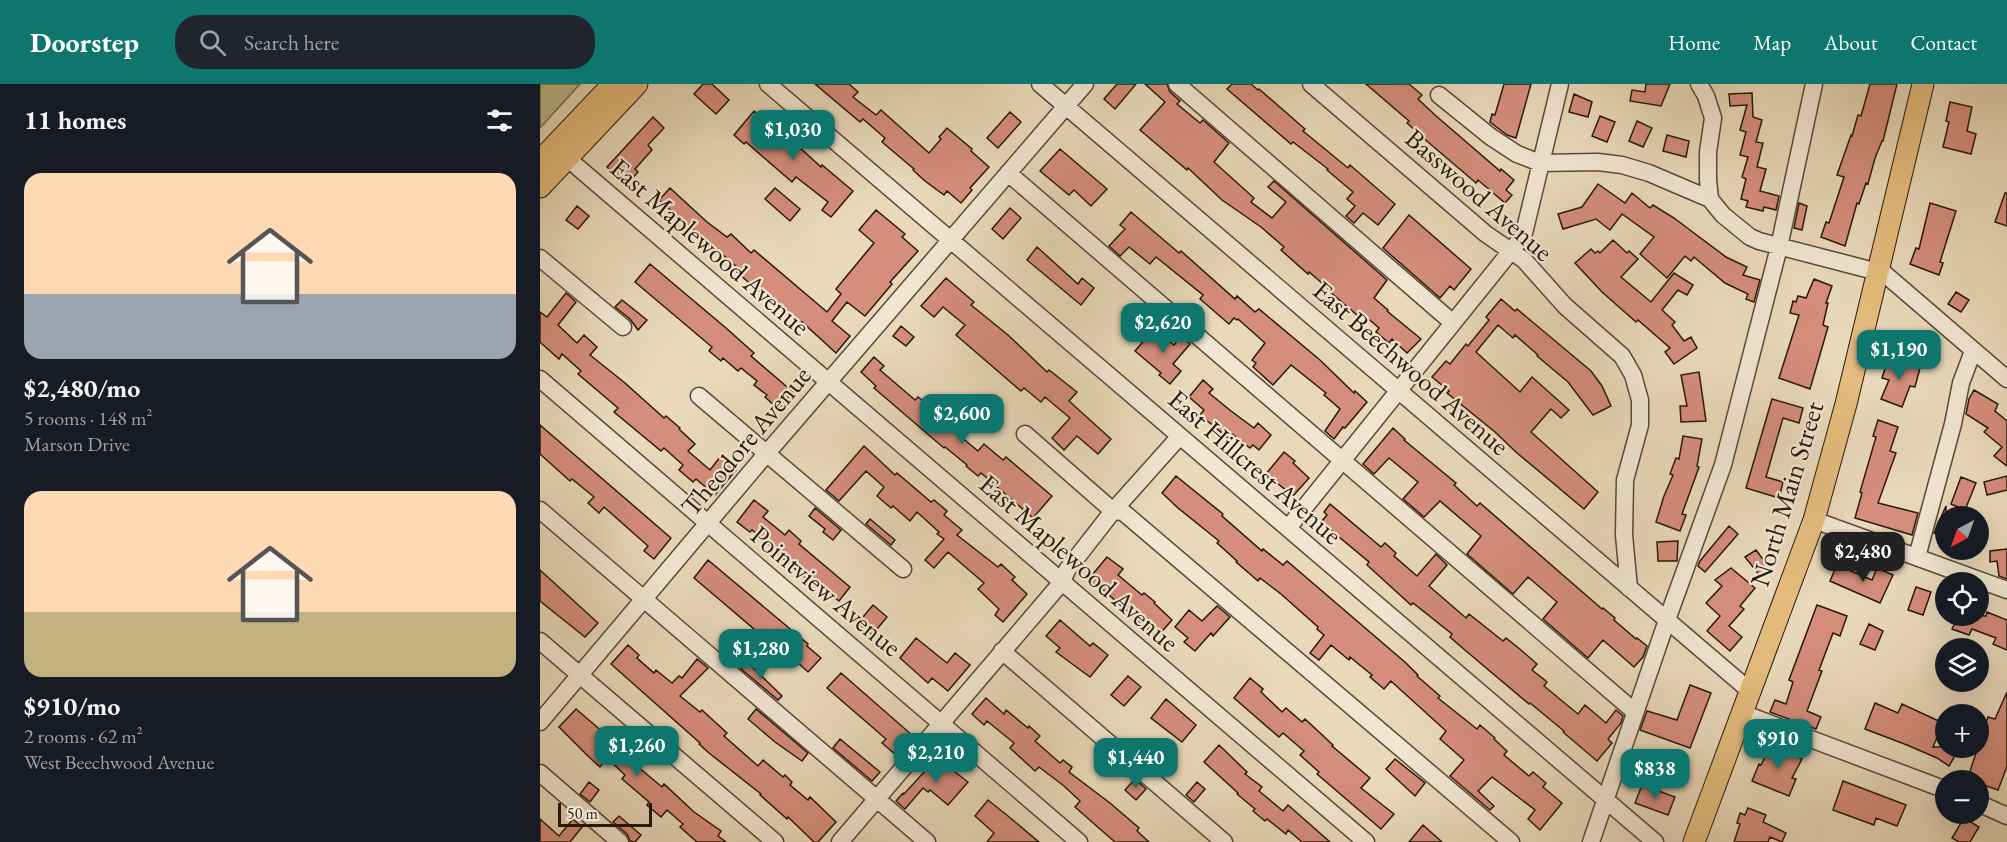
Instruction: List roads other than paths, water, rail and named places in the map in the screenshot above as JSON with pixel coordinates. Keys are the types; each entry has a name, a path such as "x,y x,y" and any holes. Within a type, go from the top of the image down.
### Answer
{"main road":[{"path":"540,161 613,84"},
{"path":"540,187 638,84"},
{"name":"North Main Street","path":"1694,842 1814,520 1829,469 1923,84"}],"street":[{"name":"East Hillcrest Avenue","path":"768,84 1654,842"},
{"name":"East Beechwood Avenue","path":"1040,84 1750,691"},
{"name":"Theodore Avenue","path":"540,722 766,453 1085,84"},
{"path":"1177,84 1454,323"},
{"name":"Basswood Avenue","path":"1311,84 1486,234 1532,269 1565,306 1622,356 1633,375 1640,400 1640,425 1625,480 1623,509 1629,588"},
{"path":"1288,528 1524,233 1560,84"},
{"path":"1699,84 1709,102 1713,118 1708,152 1710,199"},
{"path":"1591,842 1723,465 1779,247 1814,84"},
{"path":"1439,95 1491,137 1517,154 1540,163 1598,162 1622,165 1649,173 1710,199 1723,215 1750,237 1779,247 1878,270 2007,379"},
{"name":"East Maplewood Avenue","path":"567,158 1366,842"},
{"path":"1008,173 1635,712"},
{"path":"540,258 623,327"},
{"path":"1917,557 1953,423 1961,383 1973,351"},
{"name":"Pointview Avenue","path":"540,380 1079,842"},
{"path":"699,396 903,569"},
{"path":"1025,434 1113,511 1124,512 1511,842"},
{"path":"840,842 1062,582 1067,570 1113,511 1180,436"},
{"path":"540,510 927,842"},
{"path":"1814,520 2007,590"},
{"path":"540,641 775,842"},
{"path":"1002,651 1224,842"},
{"path":"1742,713 1935,786"},
{"path":"540,773 620,842"},
{"path":"1989,808 2007,816"}]}
